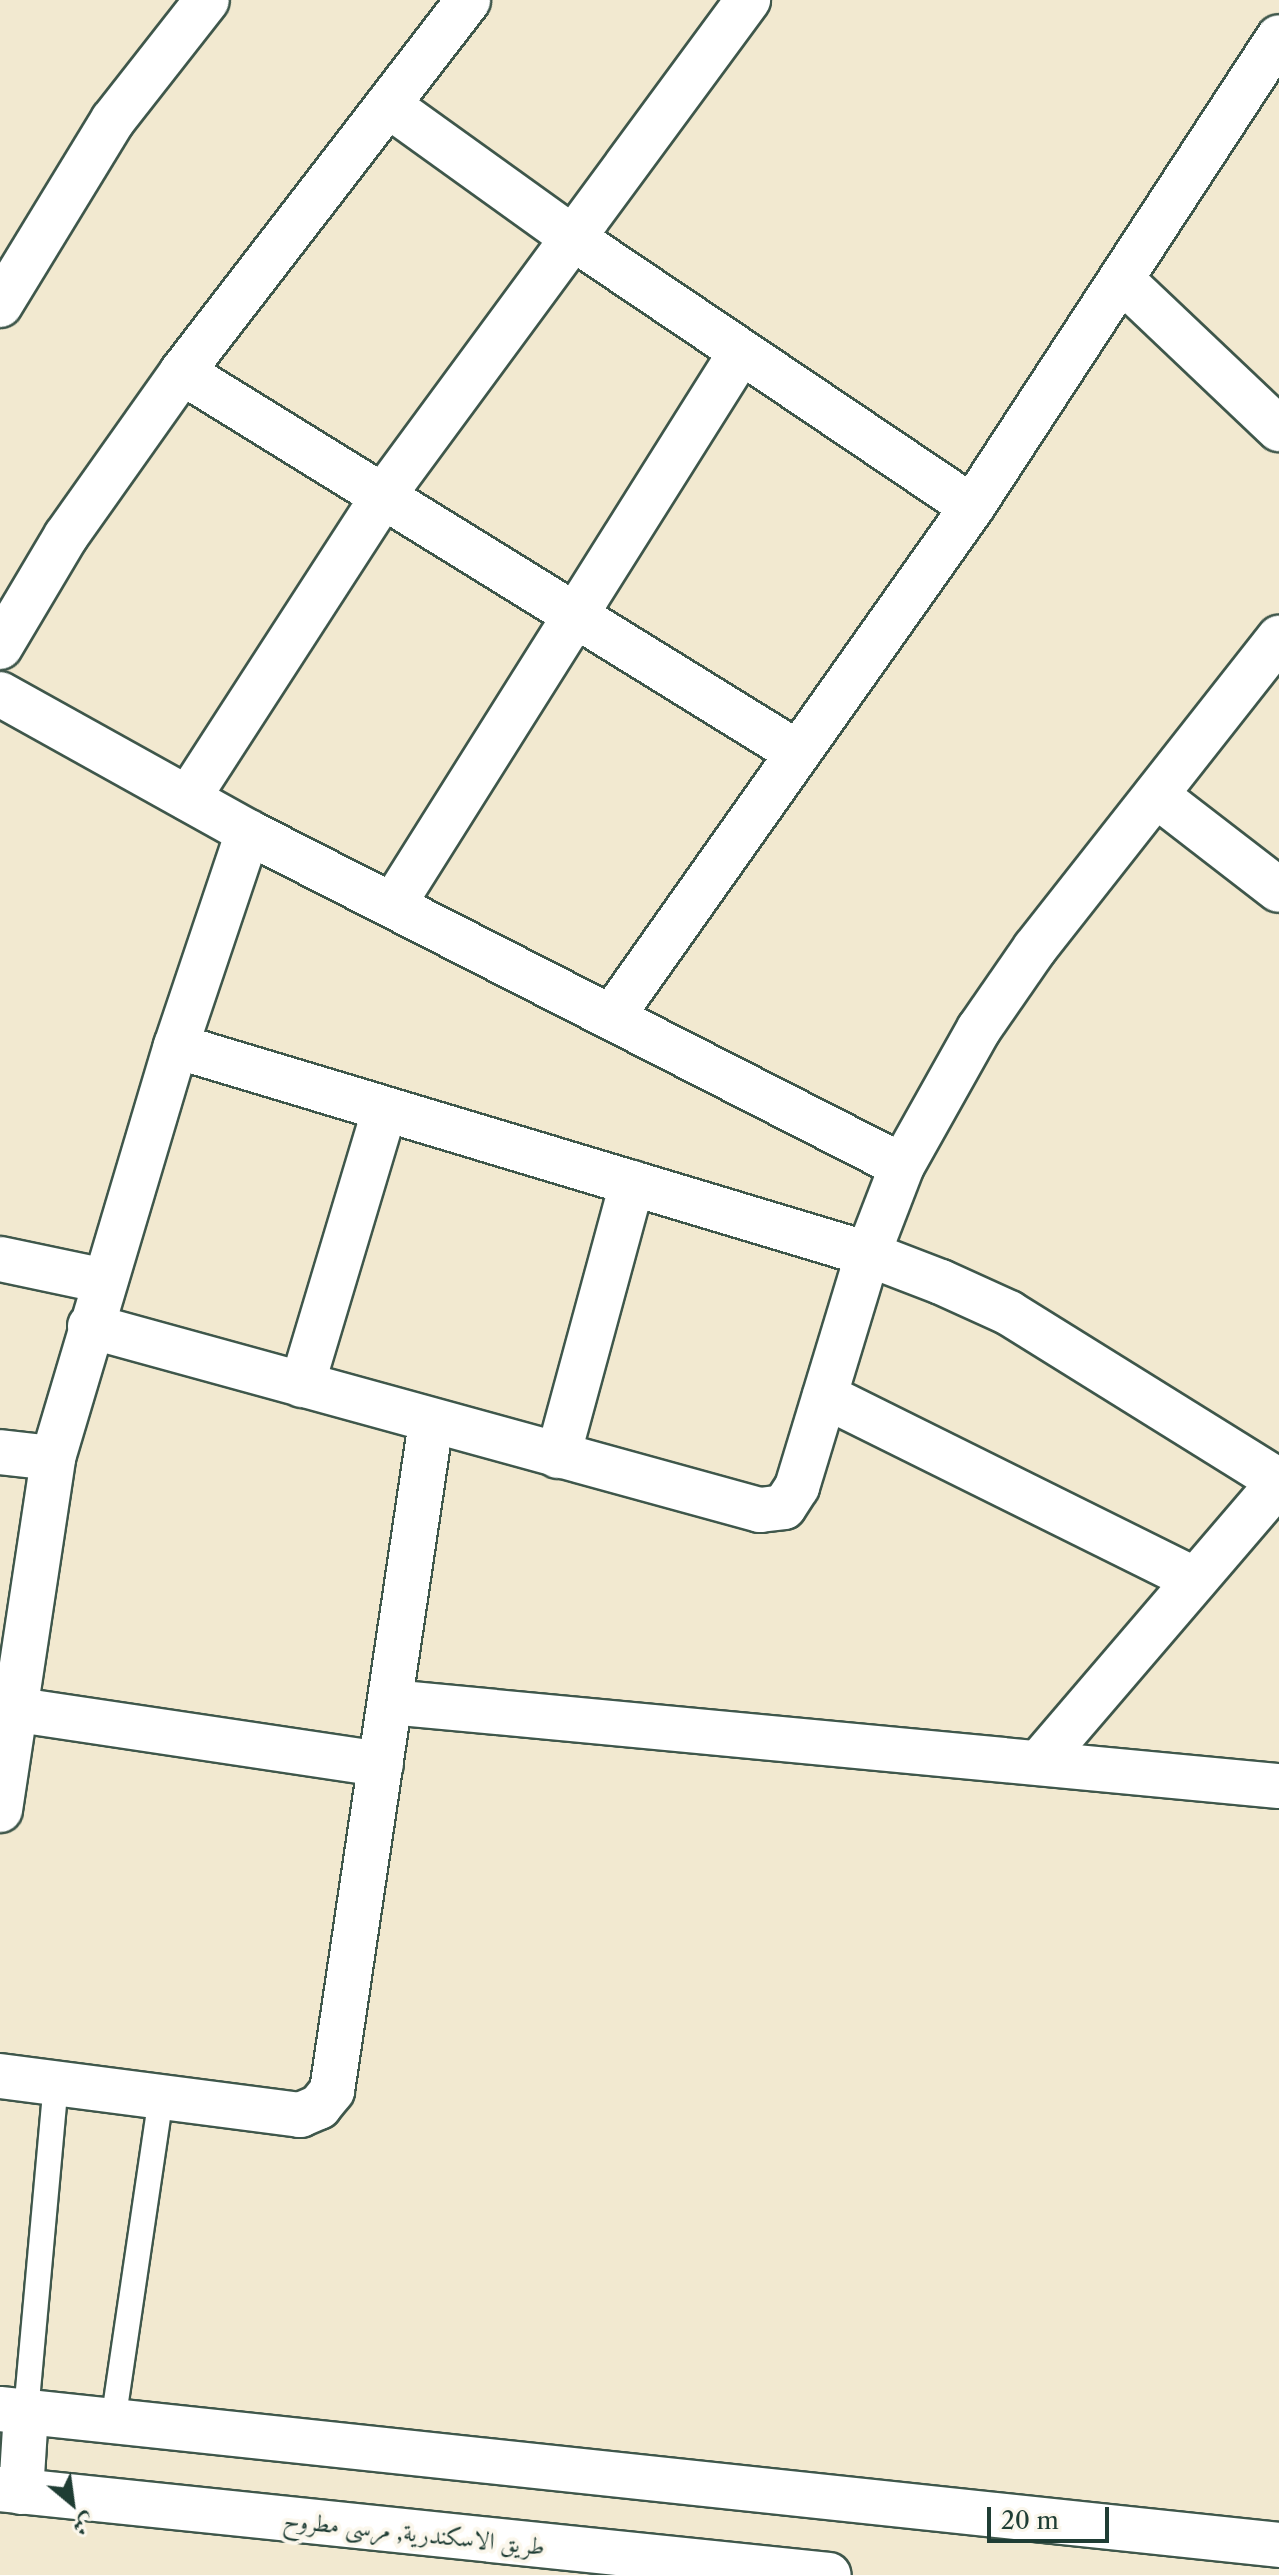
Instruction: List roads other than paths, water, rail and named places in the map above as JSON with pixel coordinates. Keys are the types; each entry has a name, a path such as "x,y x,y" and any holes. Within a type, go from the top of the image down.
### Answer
{"street":[{"path":"0,305 113,120 207,0"},
{"path":"0,647 66,536 182,372 468,0"},
{"path":"188,798 383,496 748,0"},
{"path":"613,1015 972,507 1124,282 1279,37"},
{"path":"388,105 573,238 972,507"},
{"path":"1124,282 1279,429"},
{"path":"393,905 741,352"},
{"path":"182,372 798,753"},
{"path":"90,1326 431,1422 773,1510 793,1499 868,1254 902,1166 979,1029 1279,638"},
{"path":"0,694 248,832 613,1015 902,1166"},
{"path":"1156,795 1279,890"},
{"path":"0,1810 12,1709 53,1458 176,1046 248,832"},
{"path":"176,1046 868,1254 1009,1313 1279,1482 1265,1524 1195,1580 1042,1759"},
{"path":"302,1385 385,1109"},
{"path":"558,1456 632,1183"},
{"path":"0,1259 104,1281"},
{"path":"825,1396 1195,1580"},
{"path":"0,2076 300,2115 319,2107 332,2091 431,1422"},
{"path":"0,1452 53,1458"},
{"path":"390,1702 1042,1759 1279,1786"},
{"path":"12,1709 381,1764"},
{"path":"10,2490 13,2410 1279,2545"},
{"name":"طريق الاسكندرية, مرسى مطروح","path":"10,2490 459,2556 829,2575"}],"lane":[{"path":"13,2410 56,2083"},
{"path":"113,2422 161,2098"}]}
